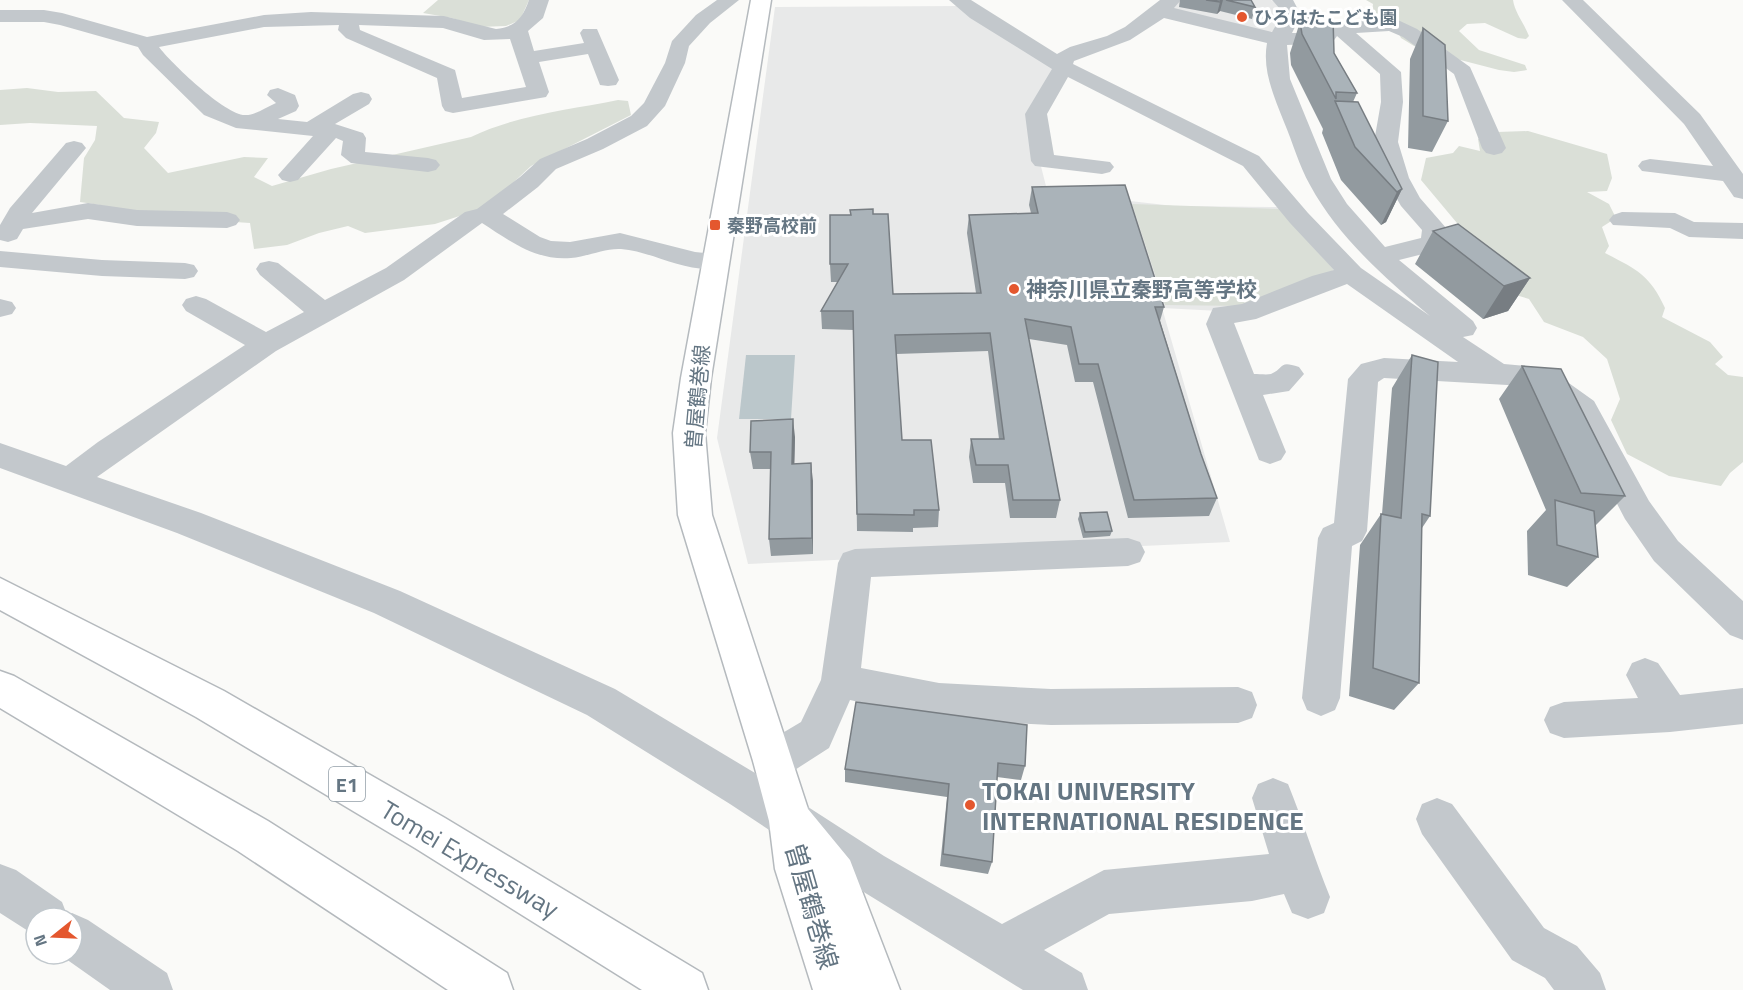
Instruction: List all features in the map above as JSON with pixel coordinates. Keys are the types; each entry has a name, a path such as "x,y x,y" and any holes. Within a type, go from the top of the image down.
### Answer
{"main road":[{"name":"曽屋鶴巻線","path":"761,0 715,261 689,433 695,515 773,761 790,821 797,868 836,990"},
{"name":"Tomei Expressway","path":"0,593 210,704 430,833 685,990"},
{"path":"0,688 253,836 490,990"},
{"name":"曽屋鶴巻線","path":"790,821 835,875 877,990"}],"street":[{"path":"264,21 269,14 295,0"},
{"path":"0,16 44,16 62,19 147,43 264,21 311,18 444,22 484,34 496,35 517,29 533,18 539,0"},
{"path":"69,482 109,450 266,344 395,274 474,217 486,214 548,164 595,144 639,121 654,106 675,63 679,45 703,19 729,0"},
{"path":"959,0 977,14 1064,67 1251,161 1299,218 1352,274 1388,301 1513,375"},
{"path":"1282,0 1289,5 1292,13 1289,24 1278,39 1278,76 1322,187 1347,221 1380,256 1513,375"},
{"path":"1572,0 1692,119 1737,184"},
{"path":"1102,167 1043,161 1036,114 1064,67 1062,60 1074,50 1107,42 1133,31 1166,5 1278,39 1325,39 1330,31 1381,24 1402,28 1463,71 1494,148"},
{"path":"350,20 348,30 353,34 447,75 453,106 541,102 517,29"},
{"path":"1348,37 1390,72 1392,102 1386,142 1397,178 1410,201 1434,229 1436,238 1430,244 1380,256"},
{"path":"527,58 593,40 608,80"},
{"path":"147,43 150,51 212,110 236,121 341,132 355,138 354,155 359,158 428,165"},
{"path":"250,123 288,106 287,99 278,95"},
{"path":"290,176 322,129 361,99"},
{"path":"7,232 22,208 74,148"},
{"path":"1650,166 1737,184"},
{"path":"7,232 88,211 137,218 227,220"},
{"path":"486,214 531,243 549,249 570,250 620,241 695,260 715,261"},
{"path":"1622,220 1675,220 1689,229 1743,231"},
{"path":"0,259 102,268 185,271"},
{"path":"269,269 322,313"},
{"path":"1270,452 1220,324 1223,315 1246,313 1322,282 1352,274"},
{"path":"196,305 266,344"},
{"path":"1321,698 1335,538 1350,531 1363,379 1371,371 1384,368 1513,375 1548,383 1583,409 1637,510 1666,551 1743,624"},
{"path":"1244,385 1278,384 1290,374"},
{"path":"0,455 69,482 189,523 387,602 601,702 1065,990"},
{"path":"773,761 815,735 840,681 855,563 1128,552"},
{"path":"1645,675 1670,714"},
{"path":"840,681 939,701 1051,707 1238,705"},
{"path":"1564,720 1670,714 1743,706"},
{"path":"1001,949 1104,892 1251,879 1302,883 1273,798"},
{"path":"1437,819 1528,944 1561,963 1583,990"},
{"path":"0,886 29,906"},
{"path":"84,944 150,990"}],"shaded area":[{"path":"438,0 529,0 520,20 506,26 479,27 452,18 423,13"},
{"name":"ひろはたこども園","path":"1178,0 1271,0 1279,6 1282,13 1281,21 1274,31 1266,33 1169,9"},
{"path":"1366,0 1513,0 1529,36 1526,39 1518,38 1485,23 1467,24 1459,31 1479,50 1525,65 1527,70 1514,72 1499,70 1414,46 1401,38 1397,30 1364,23 1360,19 1372,12 1373,4"},
{"name":"神奈川県立秦野高等学校","path":"960,6 1058,67 1028,115 1049,198 1130,201 1174,206 1281,207 1339,270 1220,311 1162,308 1230,542 748,564 717,438 775,7"},
{"path":"27,88 58,92 96,91 124,118 159,122 156,133 144,148 168,173 244,157 268,158 254,177 272,186 331,169 471,137 506,123 543,114 618,100 628,101 631,115 531,166 487,207 435,224 365,233 348,226 319,233 287,245 254,249 250,223 146,216 80,202 84,158 95,140 97,126 30,123 0,125 0,90"},
{"path":"1528,131 1607,154 1612,178 1607,191 1587,192 1609,204 1616,218 1602,227 1609,246 1605,253 1634,269 1648,280 1665,308 1662,317 1710,342 1723,357 1715,364 1728,375 1743,377 1743,462 1730,473 1721,486 1669,476 1627,454 1611,420 1620,399 1607,359 1583,337 1544,322 1529,299 1509,293 1467,235 1421,180 1426,158 1453,153 1459,146 1480,151 1478,139 1497,132"},
{"path":"1132,204 1279,209 1334,270 1242,306 1165,305"},
{"path":"746,355 795,355 791,419 739,419"}],"building":[{"path":"1226,0 1251,0 1255,7"},
{"path":"1312,16 1333,18 1334,53 1357,93 1336,92 1336,99 1302,34 1300,22"},
{"path":"1423,28 1445,45 1448,121 1423,116"},
{"path":"1335,101 1358,102 1402,189 1397,192 1355,147"},
{"path":"1125,185 1164,307 1155,307 1217,498 1134,500 1098,364 1079,364 1071,327 1025,319 1060,500 1013,500 1008,465 976,465 971,439 1004,439 990,333 895,335 902,440 931,440 939,510 914,510 914,515 857,514 853,311 821,311 848,264 830,264 830,215 851,215 850,210 873,209 873,214 888,214 893,294 981,293 969,215 1038,213 1032,187"},
{"path":"1458,224 1530,278 1504,286 1433,231"},
{"path":"1412,355 1438,362 1430,516 1422,514 1419,683 1373,668 1381,514 1401,518"},
{"path":"1522,366 1561,369 1625,496 1581,493"},
{"path":"793,419 792,464 811,463 812,538 769,539 771,452 750,452 751,421"},
{"path":"1555,500 1594,511 1598,557 1557,545"},
{"path":"1107,512 1112,531 1085,532 1080,513"},
{"name":"TOKAI UNIVERSITY INTERNATIONAL RESIDENCE","path":"856,702 1027,725 1025,766 998,763 992,862 943,854 949,784 845,769"}],"place":[{"name":"ひろはたこども園","path":"1242,17"},
{"name":"秦野高校前","path":"715,225"},
{"name":"神奈川県立秦野高等学校","path":"1014,289"},
{"name":"TOKAI UNIVERSITY INTERNATIONAL RESIDENCE","path":"970,805"}]}
